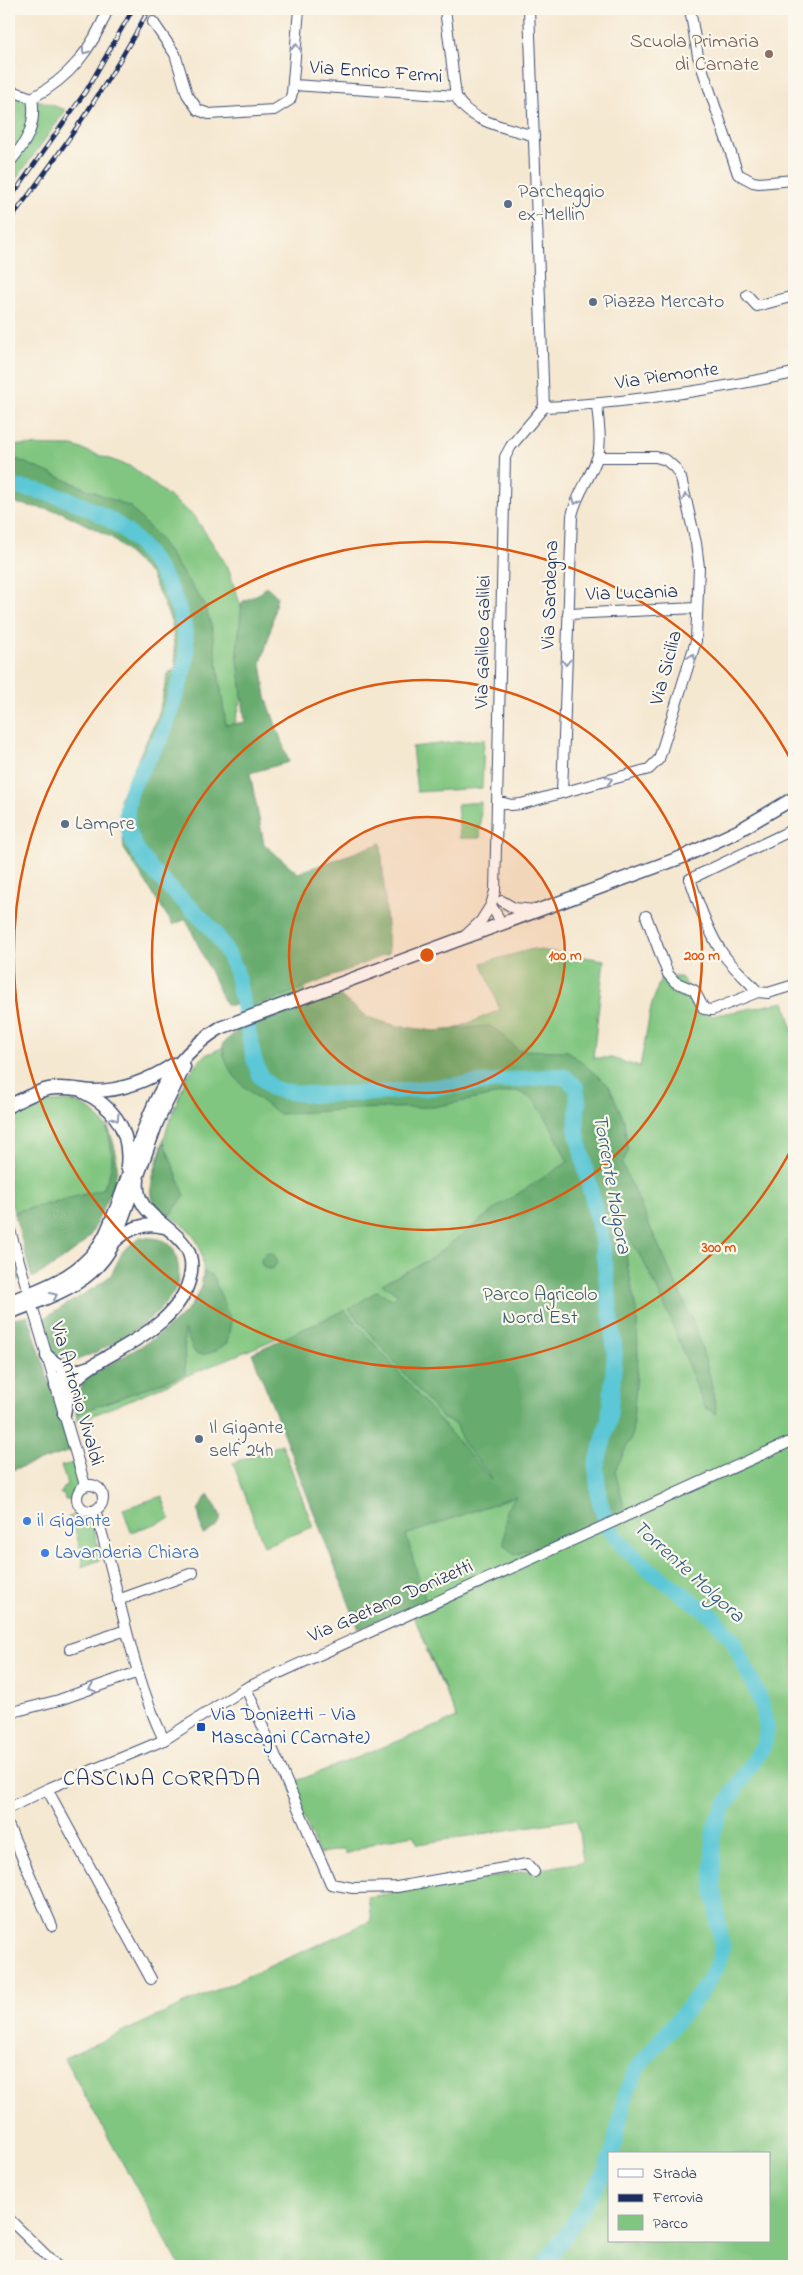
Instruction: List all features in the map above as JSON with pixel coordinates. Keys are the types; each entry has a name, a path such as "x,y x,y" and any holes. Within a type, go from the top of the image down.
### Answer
{"main road":[{"path":"107,1247 125,1185 156,1098 180,1060 203,1038 236,1021 685,856 738,831 794,798"},
{"path":"9,1304 64,1291 88,1276 107,1247 139,1171 156,1122 180,1073 196,1051 220,1028"},
{"path":"9,1099 50,1089 105,1090 132,1084 158,1074 180,1060"},
{"path":"78,1090 103,1102 119,1122 125,1135 128,1154 125,1185"},
{"path":"9,1106 31,1095"},
{"path":"64,1414 66,1400 73,1384 90,1367 161,1323 184,1292 190,1277 191,1259 182,1240 154,1217 144,1205 138,1187 139,1171"},
{"path":"107,1247 127,1231 139,1226 152,1225 168,1228"},
{"path":"47,1356 61,1368 74,1371"},
{"path":"56,1386 61,1377 90,1367"},
{"path":"56,1386 73,1384"}],"street":[{"path":"9,90 32,98 52,87 70,71 92,40 108,9"},
{"name":"Via Enrico Fermi","path":"153,22 175,54 187,94 198,110 209,114 274,110 290,100 294,85 299,9"},
{"path":"445,9 456,96 463,108 472,116 534,136"},
{"path":"529,9 544,407"},
{"path":"690,9 698,56 738,174 753,182 794,180"},
{"name":"Via Enrico Fermi","path":"294,85 456,96"},
{"path":"9,163 30,133 34,117 32,98"},
{"path":"747,295 757,306 794,296"},
{"name":"Via Piemonte","path":"544,407 597,404 712,390 794,373"},
{"name":"Via Sardegna","path":"562,793 573,508 598,457 597,404"},
{"name":"Via Galileo Galilei","path":"462,938 481,921 491,905 495,891 505,457 511,446 544,407"},
{"name":"Via Sicilia","path":"497,802 512,805 521,804 649,769 655,765 694,650 699,567 696,543 681,478 676,468 666,460 656,457 598,457"},
{"name":"Via Lucania","path":"568,614 698,608"},
{"path":"758,992 725,956 718,945 696,897 690,879 794,829"},
{"path":"495,891 502,901 504,909 502,924"},
{"path":"502,901 514,908 541,910"},
{"path":"491,905 502,924"},
{"path":"646,916 668,974 675,982 694,990 704,1009 712,1010 758,992 768,993 794,985"},
{"path":"9,1227 26,1285"},
{"name":"Via Antonio Vivaldi","path":"34,1312 85,1485"},
{"name":"Via Gaetano Donizetti","path":"9,1808 47,1789 164,1740 246,1688 794,1440"},
{"name":"Via Antonio Vivaldi","path":"85,1485 97,1487 102,1493 102,1501 95,1510 82,1509 77,1502 79,1490 85,1485"},
{"name":"Via Antonio Vivaldi","path":"95,1510 138,1672 164,1740"},
{"path":"118,1600 194,1573"},
{"path":"70,1649 126,1630"},
{"path":"9,1713 59,1700 138,1672"},
{"path":"246,1688 331,1884 353,1888 397,1887 527,1864 534,1872"},
{"path":"47,1789 151,1980"},
{"path":"9,1827 52,1926"},
{"path":"9,2218 57,2266"}],"green space":[{"path":"9,90 66,110 9,189"},
{"name":"Parco Agricolo Nord Est","path":"9,445 73,446 132,467 195,517 228,567 243,613 242,697 232,734 310,1010 312,1039 450,1031 500,1010 482,963 533,949 604,960 593,1058 611,1058 640,1067 651,1007 661,977 681,977 711,1016 785,1002 794,1035 794,2266 180,2266 64,2058 371,1921 368,1897 583,1862 577,1819 418,1844 413,1835 378,1842 346,1854 344,1849 319,1854 289,1784 457,1718 426,1649 445,1690 409,1605 380,1618 280,1337 77,1422 78,1398 84,1382 141,1347 171,1325 195,1299 201,1284 203,1267 199,1245 189,1230 156,1207 152,1197 152,1179 168,1125 187,1076 203,1056 245,1038 245,1010 208,925 169,582 89,517 9,497"},
{"path":"9,456 130,507 158,537 204,604 212,628 226,725 245,722 237,651 242,602 262,592 266,586 277,596 270,633 261,663 266,697 289,762 250,773 264,844 298,873 381,843 389,953 281,997 250,1006 226,1005 186,919 173,925 124,849 120,798 158,716 168,673 176,669 172,623 151,575 111,537 61,512 9,502"},
{"path":"484,739 482,788 417,792 412,747"},
{"path":"481,802 480,838 460,838 457,804"},
{"path":"339,995 367,1017 398,1026 434,1031 490,1026 502,1034 518,1050 568,1051 609,1086 624,1120 628,1151 622,1164 696,1329 710,1377 717,1414 705,1408 660,1294 624,1231 627,1263 637,1314 638,1358 632,1436 615,1471 626,1514 515,1555 504,1545 506,1510 516,1496 406,1535 426,1602 359,1629 252,1353 345,1310 491,1480 490,1476 462,1442 457,1425 442,1418 349,1309 377,1291 392,1299 398,1294 382,1284 432,1258 497,1207 568,1162 550,1124 533,1099 517,1091 433,1107 354,1109 279,1114 251,1093 234,1075 224,1055 223,1043 237,1031 273,1019 313,1002"},
{"path":"67,1101 77,1103 95,1114 102,1122 108,1131 113,1151 111,1173 102,1190 14,1212 9,1195 9,1117 50,1102"},
{"path":"107,1125 115,1150 117,1169 112,1189 94,1229 89,1237 70,1255 32,1278 14,1212 102,1190 110,1173 112,1158"},
{"path":"164,1142 185,1196 169,1216 154,1204 151,1188"},
{"path":"140,1237 164,1241 175,1252 179,1277 169,1299 158,1311 131,1333 100,1350 71,1362 53,1354 43,1319 97,1286 111,1275 123,1251"},
{"path":"9,1241 21,1279 9,1282"},
{"path":"266,1253 272,1253 277,1258 275,1267 266,1269 261,1264 261,1258"},
{"path":"204,1271 213,1276 231,1321 227,1343 208,1353 195,1353 184,1330 185,1374 76,1414 80,1390 88,1378 157,1336 184,1314 194,1301 201,1287"},
{"path":"28,1315 71,1451 9,1471 9,1320"},
{"path":"282,1444 313,1527 264,1546 233,1463"},
{"path":"74,1463 80,1484 71,1499 65,1500 64,1494 60,1494 67,1484 61,1466"},
{"path":"208,1494 217,1508 220,1522 203,1535 198,1510"},
{"path":"162,1496 170,1519 131,1532 123,1509"},
{"path":"76,1515 91,1520 101,1557 100,1560 82,1567 83,1560 74,1526 70,1526 68,1517"}],"waterway":[{"name":"Torrente Molgora","path":"9,487 44,492 63,498 82,505 116,524 131,535 143,548 161,572 175,599 184,628 186,643 185,663 164,730 135,781 131,792 128,803 128,827 132,841 149,867 211,928 227,952 236,971 254,1059 260,1076 272,1088 312,1095 374,1093 555,1076 565,1077 576,1087 578,1101 576,1129 602,1239 615,1353 609,1420 596,1467 599,1498 607,1525 624,1547 647,1568 711,1615 733,1640 761,1701 767,1729 764,1745 724,1807 717,1820 713,1837 713,1885 722,1948 718,1964 701,1992 638,2067 626,2093 612,2152"},
{"name":"Torrente Molgora","path":"542,2266 567,2233 605,2172 608,2164"}],"tunnel":[{"path":"144,9 153,22"}],"railway":[{"path":"9,200 86,91 133,9"},
{"path":"9,221 83,118 134,37 149,9"}],"place":[{"name":"Scuola Primaria di Carnate","path":"769,54"},
{"name":"Parcheggio ex-Mellin","path":"508,204"},
{"name":"Piazza Mercato","path":"593,302"},
{"name":"Lampre","path":"65,824"},
{"name":"Il Gigante self 24h","path":"199,1439"},
{"name":"il Gigante","path":"27,1521"},
{"name":"Lavanderia Chiara","path":"45,1553"},
{"name":"Via Donizetti - Via Mascagni (Carnate)","path":"201,1727"}],"district":[{"name":"CASCINA CORRADA","path":"162,1780"}]}
